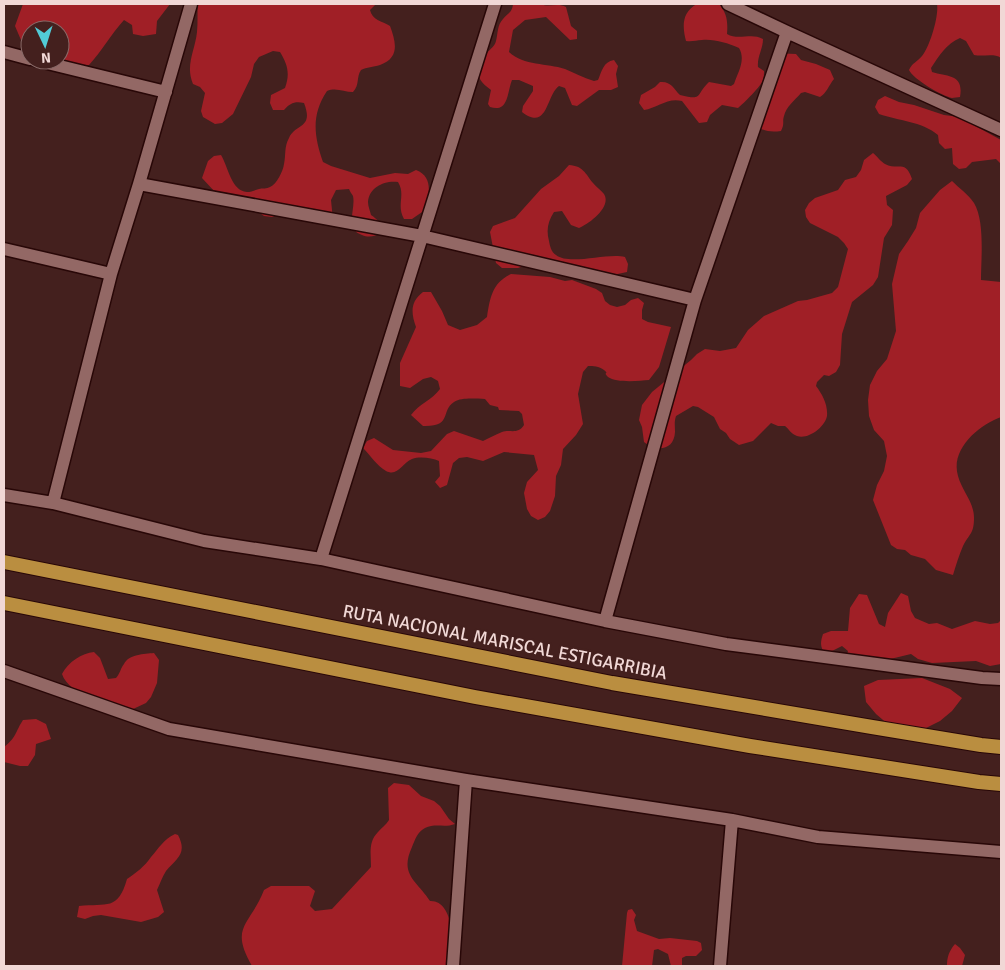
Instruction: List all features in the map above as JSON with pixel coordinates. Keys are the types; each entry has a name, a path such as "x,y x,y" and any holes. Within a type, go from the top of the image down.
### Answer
{"highway":[{"name":"RUTA NACIONAL MARISCAL ESTIGARRIBIA","path":"4,562 612,683 922,736 1001,747"},
{"path":"4,603 534,707 750,746 1001,784"}],"street":[{"path":"53,503 111,274 140,184 191,4"},
{"path":"321,559 495,4"},
{"path":"728,4 1001,130"},
{"path":"605,621 695,300 787,32"},
{"path":"4,52 20,56"},
{"path":"70,69 166,92"},
{"path":"140,184 422,236 695,300"},
{"path":"4,248 111,274"},
{"path":"4,495 53,503 204,541 321,559 605,621 726,644 1001,679"},
{"path":"4,671 169,729 466,780 732,820 818,837 1001,852"},
{"path":"453,966 466,780"},
{"path":"720,966 732,820"}],"shaded area":[{"path":"23,4 170,4 157,21 156,34 143,36 133,34 132,25 124,20 89,65 75,65 70,63 70,20 20,20 20,38 15,26"},
{"path":"198,4 376,4 370,10 371,13 375,18 390,26 395,44 394,54 380,65 361,70 353,92 327,91 316,117 318,143 323,162 370,178 395,173 408,174 416,170 422,173 426,177 429,187 425,210 412,219 404,219 401,209 401,191 398,182 383,183 371,192 368,202 371,215 380,224 381,233 367,236 362,235 353,228 354,201 349,189 336,190 331,200 333,220 325,224 318,224 303,217 280,214 272,217 264,216 244,202 215,192 202,178 208,161 214,156 221,155 234,183 242,191 250,192 273,185 284,164 287,141 292,133 305,122 307,111 304,103 298,102 291,104 284,110 273,110 270,103 271,95 285,88 288,74 285,61 280,52 273,51 259,57 254,64 251,77 233,114 222,123 215,124 203,117 201,111 205,93 200,87 193,84 190,71 197,32"},
{"path":"513,4 559,5 566,7 571,26 577,31 577,39 570,40 546,17 525,20 513,30 509,52 515,57 529,62 565,69 594,81 598,80 605,65 614,60 618,66 616,74 618,87 611,90 599,90 577,106 572,105 565,88 559,86 542,115 537,118 522,112 523,106 533,91 533,86 519,80 512,80 504,104 501,107 490,107 488,104 491,90 480,79 480,69 485,56 494,46 500,24 511,11"},
{"path":"697,4 719,4 726,18 727,34 736,37 754,36 763,39 758,67 764,71 762,82 738,108 722,105 710,115 707,122 699,123 682,101 672,100 644,110 639,103 641,95 660,82 669,84 680,95 693,97 698,96 709,82 731,86 734,84 742,62 739,48 712,40 686,41 684,20 688,11"},
{"path":"937,4 1001,4 1001,58 974,55 966,41 960,38 947,47 931,68 932,72 957,80 960,84 960,97 947,97 935,91 916,78 909,70 922,56 931,38"},
{"path":"773,53 796,54 801,60 830,70 834,79 826,92 820,97 805,92 801,93 785,113 781,131 775,132 759,128 759,120 768,109 768,72"},
{"path":"885,96 944,115 959,117 1001,140 1001,164 996,159 972,162 966,168 959,169 953,164 952,148 945,149 939,143 938,135 931,130 917,124 879,114 875,107 878,100"},
{"path":"873,153 885,164 907,169 912,179 907,185 886,196 887,205 893,210 892,225 884,238 878,277 873,285 852,302 842,334 840,365 836,372 829,376 824,375 817,382 816,386 827,407 826,420 820,428 811,434 801,437 793,434 785,426 771,423 753,441 739,445 720,429 714,417 693,406 676,416 674,438 668,446 659,448 644,442 639,420 642,405 652,392 697,354 705,349 720,351 736,348 748,330 764,316 798,301 832,293 838,287 848,249 838,237 810,223 806,217 805,210 815,198 838,190 845,180 856,177 861,170 864,160"},
{"path":"569,165 581,168 604,194 606,199 598,214 579,228 571,225 562,211 554,212 548,229 552,251 562,258 570,259 609,256 625,257 628,264 627,272 613,275 574,267 526,265 518,268 502,268 496,263 490,232 493,226 515,218 541,189 559,176"},
{"path":"952,181 972,200 980,220 982,240 981,280 1001,282 1001,417 984,426 968,439 958,457 958,476 972,507 974,523 953,575 936,570 925,559 911,555 905,550 897,549 891,545 873,500 877,485 884,471 887,456 884,441 874,430 869,416 868,400 870,385 877,371 887,359 896,331 892,284 899,254 916,228 920,213 940,190"},
{"path":"511,274 550,277 565,281 572,280 596,289 602,293 605,301 617,307 638,298 644,303 642,319 671,327 659,367 649,380 628,381 612,379 602,369 594,366 588,366 583,372 578,394 583,424 563,449 561,465 556,476 555,496 550,511 545,517 538,520 531,516 527,509 524,493 527,482 538,470 534,455 504,452 483,461 467,457 459,458 453,463 447,485 440,488 435,482 440,476 439,461 415,458 397,471 390,472 380,466 363,448 367,441 374,438 393,450 421,453 431,451 447,434 454,431 483,441 505,431 517,431 522,428 524,425 522,414 519,411 499,410 498,407 490,405 485,399 461,399 454,402 439,424 423,426 411,415 440,389 438,381 431,377 423,379 410,388 400,386 400,363 416,327 413,308 419,296 423,292 431,292 448,325 460,330 477,325 487,317 493,292 500,282"},
{"path":"901,593 908,596 911,611 915,618 929,624 937,623 952,629 975,621 990,624 998,623 1001,620 1001,664 990,666 976,661 932,663 918,659 911,654 882,661 846,659 848,651 842,646 826,654 824,652 821,645 823,634 831,631 848,631 850,608 859,594 867,595 879,624 885,627 888,613"},
{"path":"94,652 100,658 108,679 116,678 129,658 154,653 159,660 157,683 146,703 131,710 92,698 66,682 62,674 68,666 80,656"},
{"path":"922,678 950,689 962,698 952,711 940,721 926,728 896,731 876,714 866,702 864,686 878,680"},
{"path":"36,719 46,724 51,739 36,744 35,755 28,766 4,762 4,747 14,737 23,720"},
{"path":"394,783 409,785 421,796 434,801 455,824 432,826 422,830 414,842 408,864 411,877 415,883 430,901 438,903 444,908 448,916 453,937 455,966 252,966 245,953 242,934 244,926 264,890 271,886 309,886 315,891 310,906 315,911 332,909 371,867 371,844 375,836 389,820 388,788"},
{"path":"175,834 178,835 181,842 180,856 166,871 157,890 164,912 158,917 141,922 101,915 85,919 77,917 79,906 104,905 115,901 124,889 127,879 137,872 164,842"},
{"path":"632,909 636,915 634,920 637,931 659,939 670,938 697,941 701,943 702,950 696,956 682,958 682,966 671,966 668,954 658,949 654,950 652,966 622,966 627,913 628,910"},
{"path":"955,944 965,955 962,966 947,966 949,954"}]}
